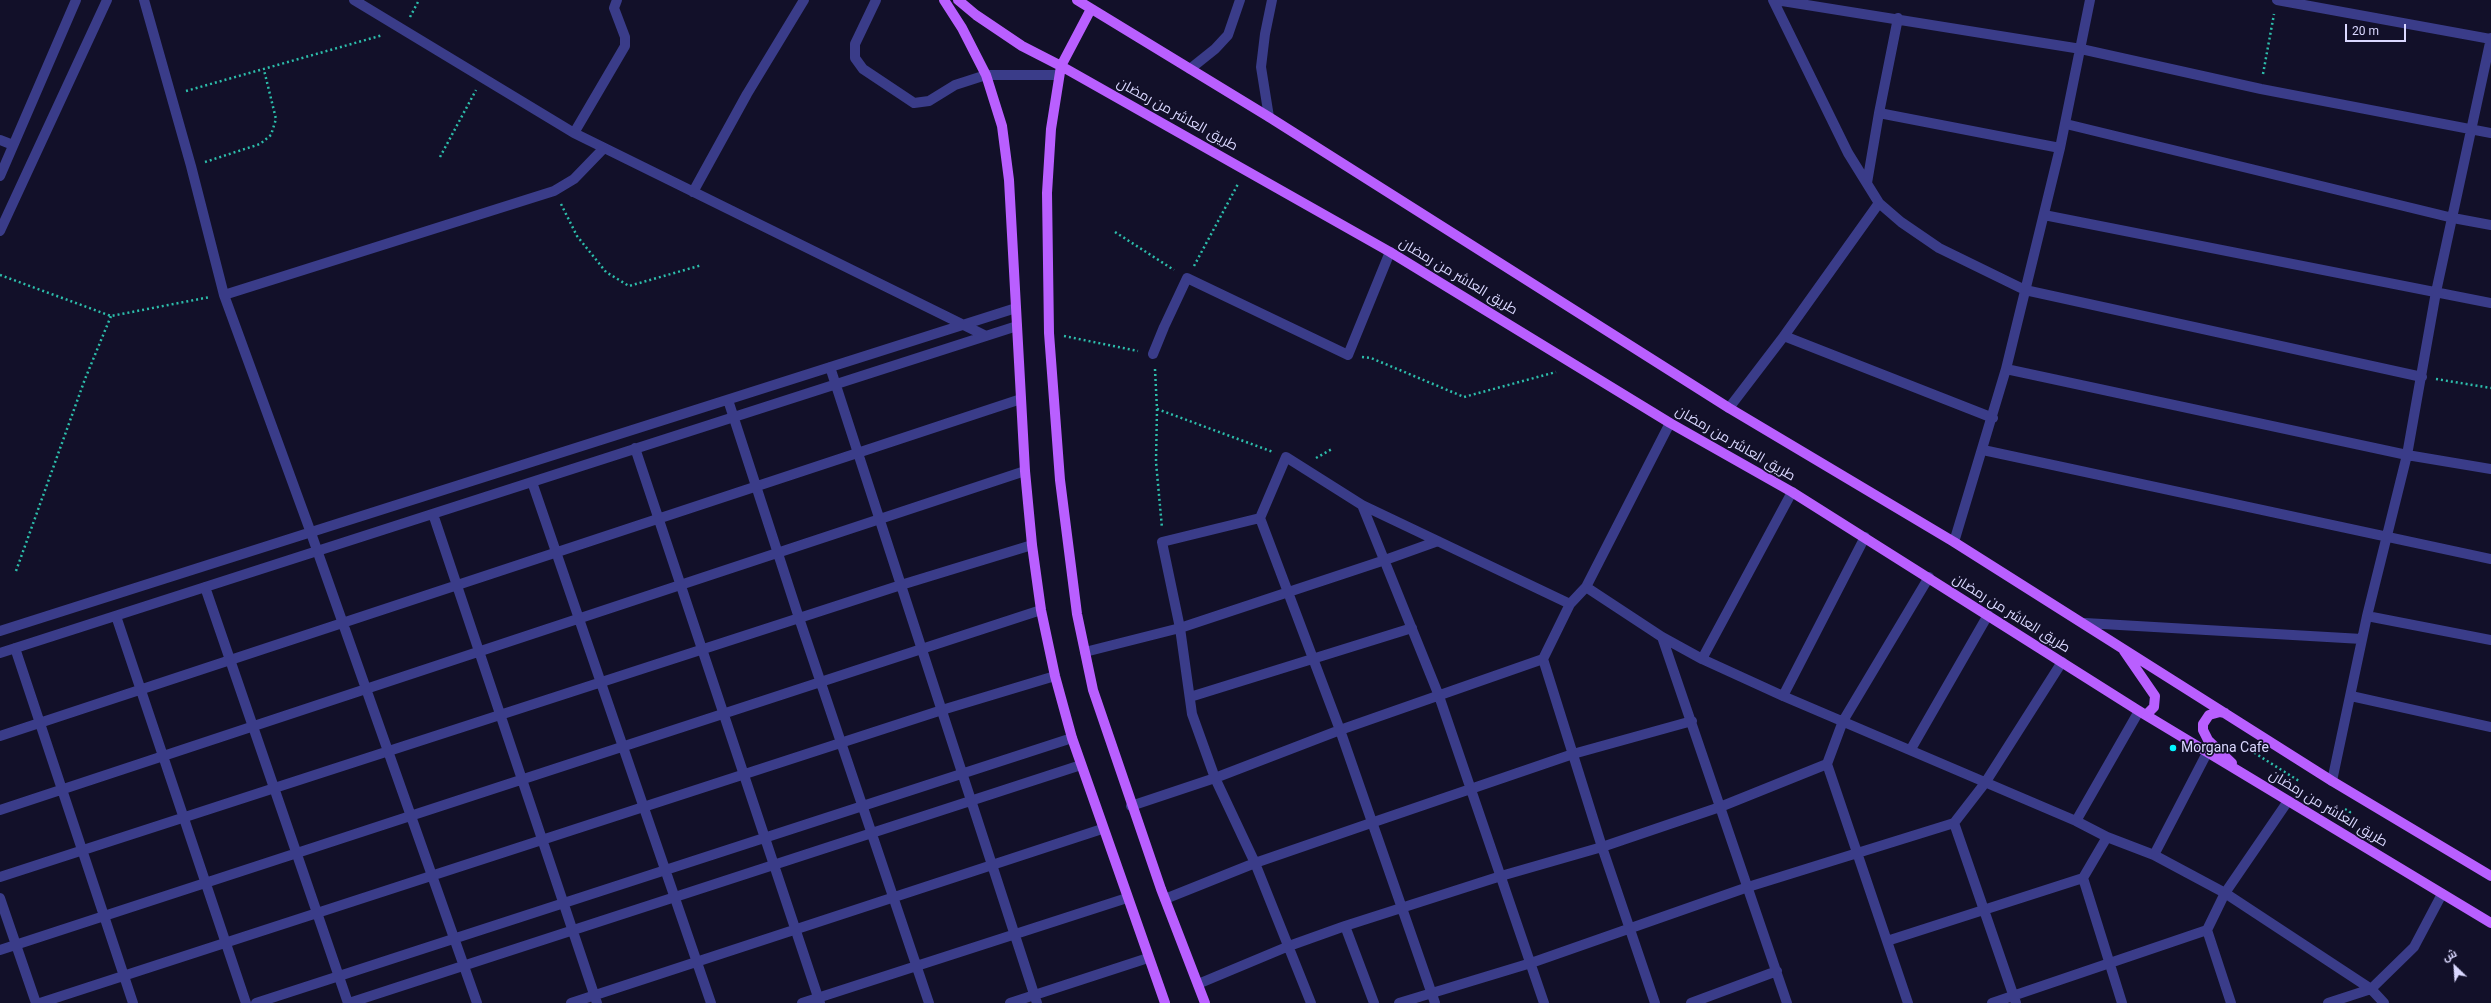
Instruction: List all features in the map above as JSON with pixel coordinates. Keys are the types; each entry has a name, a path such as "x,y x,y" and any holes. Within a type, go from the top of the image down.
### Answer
{"main road":[{"path":"944,0 962,28 986,75 1002,126 1010,180 1025,471 1032,545 1041,610 1055,676 1072,738 1102,829 1164,1003"},
{"name":"طريق العاشر من رمضان","path":"958,0 976,15 1060,71 1246,169 1390,252 1670,423 1792,492 1866,537 1928,578 2142,713 2491,924"},
{"name":"طريق العاشر من رمضان","path":"1078,0 1269,116 1728,408 1954,542 2085,623 2332,781 2491,876"},
{"path":"1091,9 1060,71 1051,129 1047,193 1048,333 1060,480 1077,614 1093,690 1131,806 1205,1003"},
{"path":"2119,645 2153,690 2155,702 2150,712 2142,713"},
{"path":"2230,716 2220,712 2210,715 2203,724 2204,735 2244,774"}],"street":[{"path":"0,176 76,0"},
{"path":"0,231 107,0"},
{"path":"144,0 191,166 224,295 318,551 477,1003"},
{"path":"354,0 574,133 986,336"},
{"path":"574,133 625,46 625,37 614,8 617,0"},
{"path":"693,192 747,94 804,0"},
{"path":"876,0 855,44 855,58 863,69 914,103 929,101 954,85 986,75 1060,71"},
{"path":"1190,69 1215,49 1228,35 1240,0"},
{"path":"1269,116 1261,67 1265,34 1272,0"},
{"path":"1773,0 1848,153 1879,203 1901,222 1939,248 2025,290 2422,377"},
{"path":"1776,0 1898,18 2082,49 2261,89 2491,132"},
{"path":"1954,542 1993,418 2006,369 2066,124 2082,49 2090,0"},
{"path":"2276,4 2491,39 2436,292 2407,455 2367,616 2332,781"},
{"path":"1867,183 1898,18"},
{"path":"1879,113 2060,148"},
{"path":"2066,124 2453,218 2491,225"},
{"path":"0,140 13,145"},
{"path":"224,295 554,191 574,179 604,148"},
{"path":"1728,408 1784,336 1879,203"},
{"path":"2044,215 2491,303"},
{"path":"1154,354 1164,327 1187,278 1348,355 1390,252"},
{"path":"0,632 1016,308"},
{"path":"0,653 1017,326"},
{"path":"1784,336 1993,418"},
{"path":"830,367 1036,999"},
{"path":"2006,369 2407,455 2491,469"},
{"path":"0,736 1021,399"},
{"path":"728,400 777,552 929,1003"},
{"path":"1655,1003 1602,847 1543,659 1570,604 1586,587 1670,423"},
{"path":"635,448 819,1000"},
{"path":"1983,450 2491,559"},
{"path":"1435,1003 1371,823 1340,730 1260,518 1286,456 1362,505 1570,604"},
{"path":"0,810 879,518 1025,471"},
{"path":"532,482 711,1003"},
{"path":"1702,659 1792,492"},
{"path":"1362,505 1439,696 1544,1003"},
{"path":"433,514 596,999"},
{"path":"1260,518 1162,542 1180,628 1192,714 1215,778 1255,863 1290,946 1311,1003"},
{"path":"1783,696 1866,537"},
{"path":"1085,652 1180,628 1438,541"},
{"path":"0,878 901,585 1032,545"},
{"path":"1908,1003 1858,851 1827,764 1843,721 1928,578"},
{"path":"205,587 348,1003 1081,765"},
{"path":"1586,587 1662,637 1702,659 1783,696 1911,749 1985,783 2076,820 2107,837 2154,855 2225,893 2371,989 2384,1003"},
{"path":"0,950 1041,610"},
{"path":"1911,749 1988,615"},
{"path":"116,616 246,1003"},
{"path":"2367,616 2491,640"},
{"path":"2085,623 2362,639"},
{"path":"1190,697 1412,628"},
{"path":"1662,637 1692,721 1787,1003"},
{"path":"15,648 133,1003"},
{"path":"1131,806 1215,778 1340,730 1543,659"},
{"path":"1399,1003 1531,963 1748,887 1858,851 1954,823 1985,783 2062,662"},
{"path":"40,1003 942,710 1055,676"},
{"path":"2351,696 2491,727"},
{"path":"2076,820 2142,713"},
{"path":"1165,899 1255,863 1573,754 1692,721"},
{"path":"256,1003 1072,738"},
{"path":"2154,855 2207,753"},
{"path":"1198,984 1290,946 1345,926 1501,876 1602,847 1720,807 1827,764"},
{"path":"2231,1003 2207,930 2225,893 2288,801"},
{"path":"1954,823 1982,909 2014,999"},
{"path":"571,1003 596,999 697,962 1102,829"},
{"path":"1887,941 1982,909 2083,878 2107,837"},
{"path":"2083,878 2122,1003"},
{"path":"2328,1003 2342,1001 2371,989 2414,947 2442,894"},
{"path":"0,898 36,1003"},
{"path":"802,1003 819,1000 917,966 1127,898"},
{"path":"1345,926 1374,1003"},
{"path":"1992,1003 2014,999 2110,963 2207,930"},
{"path":"1010,1003 1036,999 1148,958"},
{"path":"1692,1003 1777,971"}],"path":[{"path":"2261,89 2276,4"},
{"path":"170,95 264,70 403,29"},
{"path":"191,166 260,144 271,135 276,119 264,70"},
{"path":"440,157 483,78"},
{"path":"1115,232 1187,278 1246,169"},
{"path":"554,191 577,236 606,272 629,286 702,265"},
{"path":"0,274 111,316 224,295"},
{"path":"16,571 85,379 111,316"},
{"path":"1048,333 1154,354 1157,409 1156,462 1162,542"},
{"path":"1348,355 1371,358 1464,397 1578,366"},
{"path":"2422,377 2491,388"},
{"path":"1157,409 1286,456"},
{"path":"2262,736 2252,752 2305,784"},
{"path":"2340,833 2350,812 2344,808"}],"place":[{"name":"Morgana Cafe","path":"2173,748"}]}
